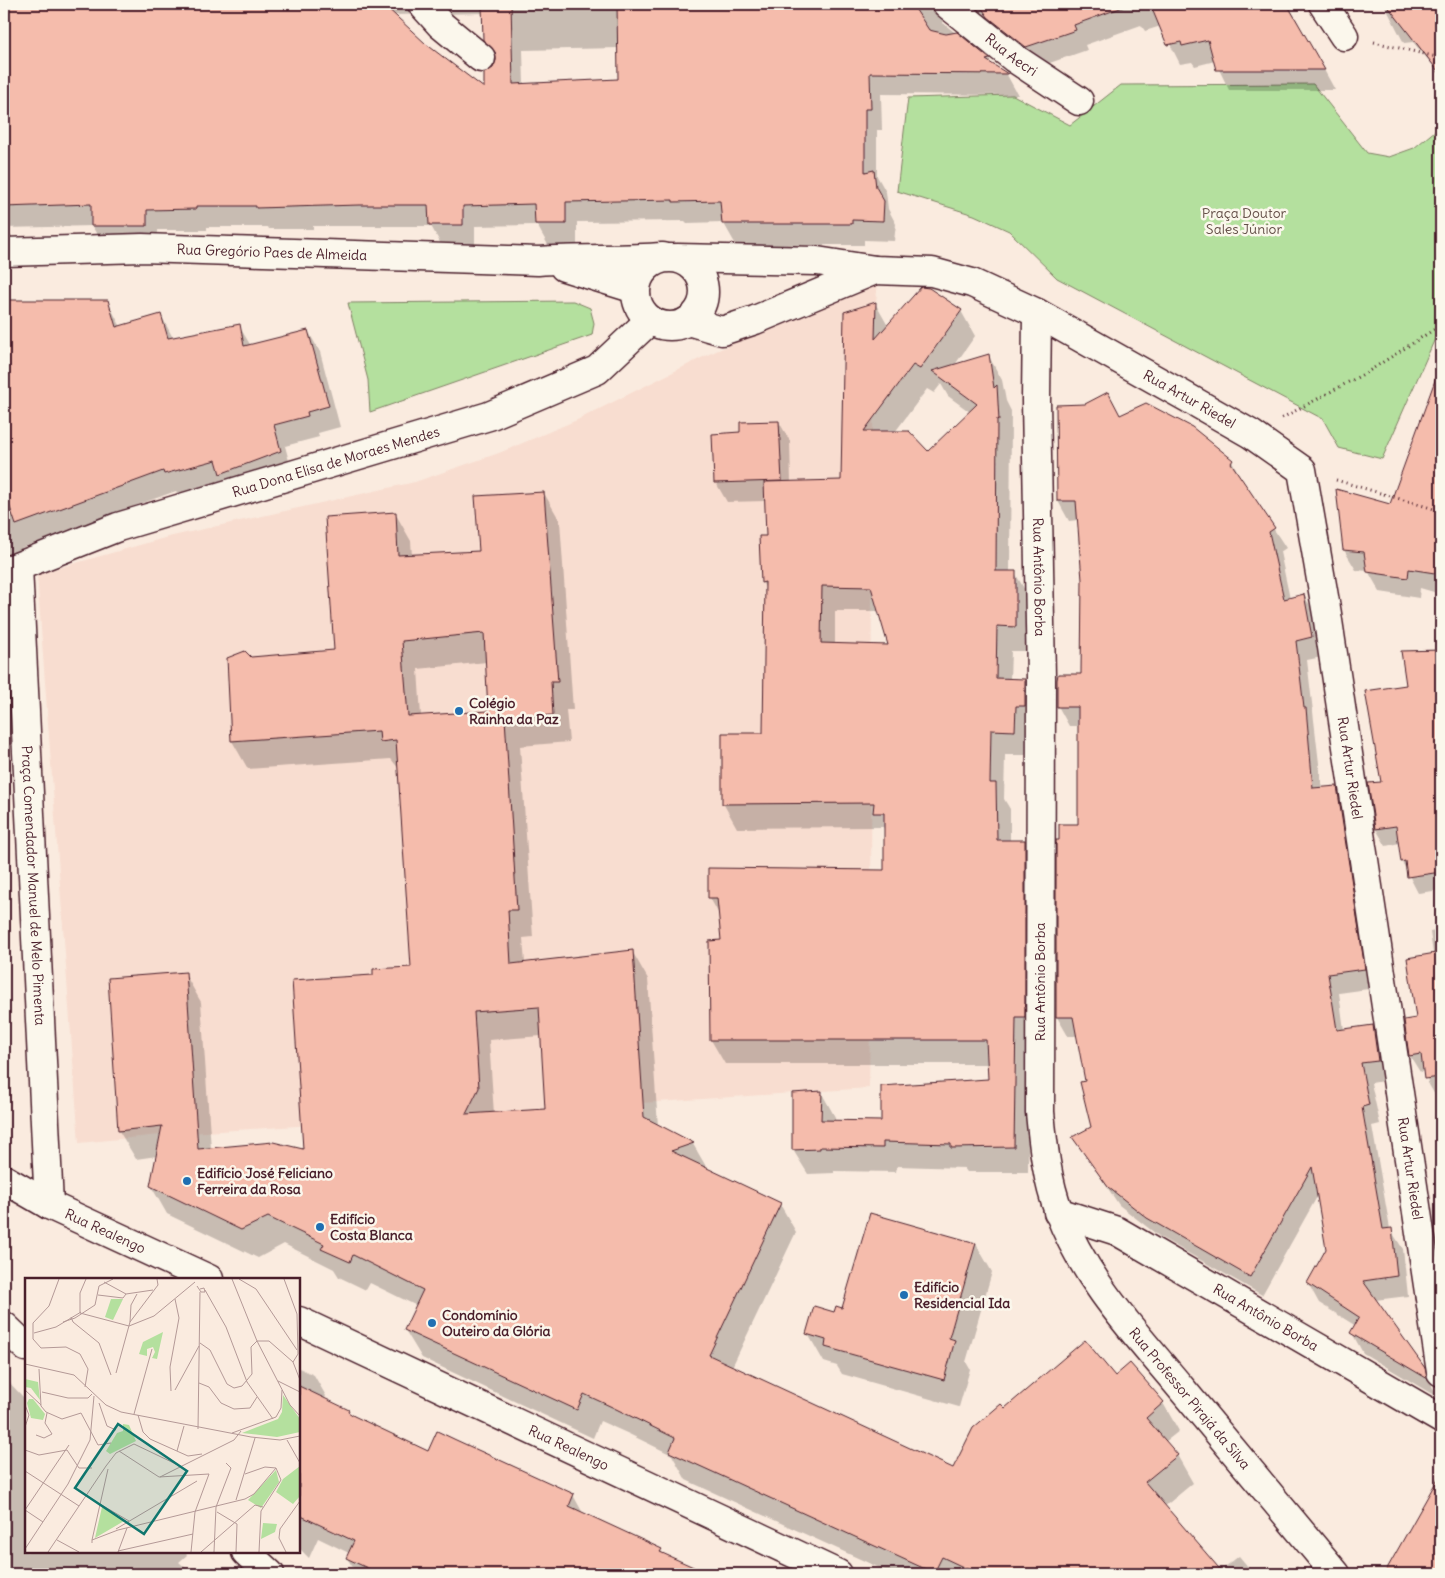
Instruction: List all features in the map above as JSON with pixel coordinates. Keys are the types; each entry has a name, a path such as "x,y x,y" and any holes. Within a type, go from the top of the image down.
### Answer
{"street":[{"path":"422,4 441,25 481,58"},
{"name":"Rua Aecri","path":"947,4 1014,58 1080,101"},
{"path":"1323,4 1344,36"},
{"name":"Rua Gregório Paes de Almeida","path":"4,252 142,248 538,261 593,258 622,260 670,258 817,261 876,270 932,272 972,283 1037,313"},
{"path":"670,258 694,268 704,286 701,305 688,321 676,326 662,325 650,320 642,312 636,300 635,289 640,274 650,263 670,258"},
{"name":"Rua Gregório Paes de Almeida","path":"538,261 582,271 635,289"},
{"name":"Rua Gregório Paes de Almeida","path":"688,321 722,331 755,320 876,270"},
{"name":"Rua Artur Riedel","path":"1037,313 1252,434 1302,470 1327,614 1441,1372"},
{"name":"Rua Antônio Borba","path":"1037,313 1036,401 1041,678 1040,1112 1045,1156 1058,1212 1117,1231 1441,1420"},
{"name":"Rua Dona Elisa de Moraes Mendes","path":"11,570 118,527 489,416 597,370 650,320"},
{"name":"Praça Comendador Manuel de Melo Pimenta","path":"11,570 50,1205"},
{"name":"Rua Realengo","path":"4,1179 50,1205 207,1278"},
{"name":"Rua Professor Pirajá da Silva","path":"1058,1212 1076,1248 1097,1283 1136,1334 1336,1574"},
{"name":"Rua Realengo","path":"300,1321 838,1574"},
{"path":"4,1326 25,1346"},
{"path":"247,1553 270,1574"}],"path":[{"path":"1344,36 1441,58"},
{"path":"1252,434 1369,371 1441,325"},
{"path":"1302,470 1441,511"}],"shaded area":[{"name":"Colégio Rainha da Paz","path":"878,281 872,479 869,1088 160,1135 79,1143 37,574 168,537 415,482 499,453 577,420 707,355"}],"green space":[{"name":"Praça Doutor Sales Júnior","path":"1313,84 1367,153 1389,157 1414,148 1441,126 1441,325 1382,459 1339,448 1323,419 1057,278 1009,231 974,215 897,191 908,98 1013,95 1070,125 1121,85"},
{"path":"573,301 590,308 594,323 592,335 370,412 368,380 348,303"}],"building":[{"path":"4,4 383,4 426,44 484,88 484,73 493,68 496,60 495,52 483,40 482,4 511,4 513,84 618,79 617,4 912,4 929,30 946,34 957,32 990,59 986,60 1008,74 870,73 871,109 865,109 865,172 874,170 876,187 884,201 883,221 852,220 852,224 722,224 720,201 673,202 673,200 566,202 566,224 535,224 534,204 463,206 463,225 429,225 428,205 359,205 256,208 256,206 196,206 196,209 147,210 147,226 91,226 91,204 4,207"},
{"path":"979,4 1123,4 1123,7 1074,25 1076,30 1026,47 988,17"},
{"path":"1150,4 1287,4 1325,70 1216,70 1208,40 1182,46 1181,42 1167,45"},
{"path":"1386,4 1441,4 1441,75"},
{"path":"921,287 929,288 962,310 920,369 913,365 864,431 909,431 928,451 977,404 932,371 989,354 994,388 997,385 999,421 997,419 996,571 1016,571 1016,627 997,626 996,678 1025,679 1025,706 1016,706 1015,731 991,730 990,783 996,783 997,840 1025,840 1025,1017 1016,1017 1014,1147 951,1148 951,1144 883,1142 883,1148 820,1147 820,1149 792,1150 792,1093 822,1091 821,1120 881,1121 881,1086 988,1079 986,1040 710,1040 709,941 721,940 717,898 708,898 708,868 884,870 884,813 873,813 874,803 722,804 722,733 763,733 765,582 761,583 759,536 766,536 764,482 841,480 844,312 876,302 875,339","holes":["822,586 871,587 888,645 821,643"]},
{"path":"4,300 108,300 116,327 161,314 168,338 240,324 244,346 308,330 329,406 307,412 308,416 274,425 281,451 220,474 216,460 164,474 163,471 16,525 4,490"},
{"path":"1438,372 1441,373 1441,574 1409,569 1408,578 1367,572 1364,552 1343,550 1336,489 1390,504"},
{"path":"1108,392 1120,415 1146,403 1192,427 1233,460 1231,463 1275,528 1269,532 1284,599 1304,594 1312,637 1296,641 1304,708 1306,708 1313,788 1337,786 1365,969 1328,974 1337,1030 1373,1025 1378,1061 1361,1063 1369,1105 1362,1107 1383,1229 1392,1228 1397,1276 1363,1281 1425,1368 1428,1379 1350,1333 1359,1317 1307,1283 1326,1249 1312,1167 1250,1277 1147,1218 1108,1187 1072,1137 1091,1127 1080,1082 1085,1081 1073,1017 1056,1017 1056,840 1059,840 1059,824 1078,824 1078,707 1057,707 1057,680 1058,674 1081,674 1082,580 1076,501 1057,501 1056,405 1085,404"},
{"path":"779,421 782,481 714,483 712,434 740,432 740,422"},
{"path":"544,492 558,682 551,682 553,715 505,718 517,910 508,910 511,964 633,950 644,1117 694,1143 671,1151 781,1203 709,1355 953,1468 973,1428 1001,1404 1005,1408 1085,1340 1115,1376 1130,1363 1164,1402 1146,1418 1178,1455 1145,1482 1224,1574 978,1574 942,1557 934,1573 669,1452 675,1438 584,1394 577,1410 404,1330 423,1290 353,1255 350,1262 321,1249 324,1244 268,1217 241,1230 150,1186 162,1126 118,1131 108,978 186,972 198,1149 273,1142 303,1149 292,980 373,975 373,969 411,967 396,740 380,742 379,731 231,741 227,658 245,651 251,657 334,650 325,517 396,512 398,555 479,551 475,496","holes":["484,633 488,711 408,716 402,641","539,1007 545,1109 466,1114 479,1088 474,1012"]},
{"path":"1441,650 1441,872 1407,877 1405,861 1401,862 1396,826 1375,829 1368,783 1381,782 1365,691 1406,685 1401,651"},
{"path":"1441,952 1441,1077 1424,1079 1421,1054 1409,1056 1404,1020 1416,1018 1407,958"},
{"name":"Edifício Residencial Ida","path":"870,1213 976,1243 949,1338 955,1340 944,1380 825,1347 826,1340 806,1334 814,1306 834,1312 836,1306 842,1308"},
{"path":"300,1386 349,1410 348,1412 354,1416 428,1451 437,1431 574,1494 569,1506 662,1549 660,1552 709,1574 380,1574 346,1558 354,1541 300,1515"},
{"path":"1441,1473 1441,1574 1384,1574"}],"place":[{"name":"Colégio Rainha da Paz","path":"459,711"},
{"name":"Edifício José Feliciano Ferreira da Rosa","path":"187,1181"},
{"name":"Edifício Costa Blanca","path":"320,1227"},
{"name":"Edifício Residencial Ida","path":"904,1295"},
{"name":"Condomínio Outeiro da Glória","path":"432,1323"}]}
